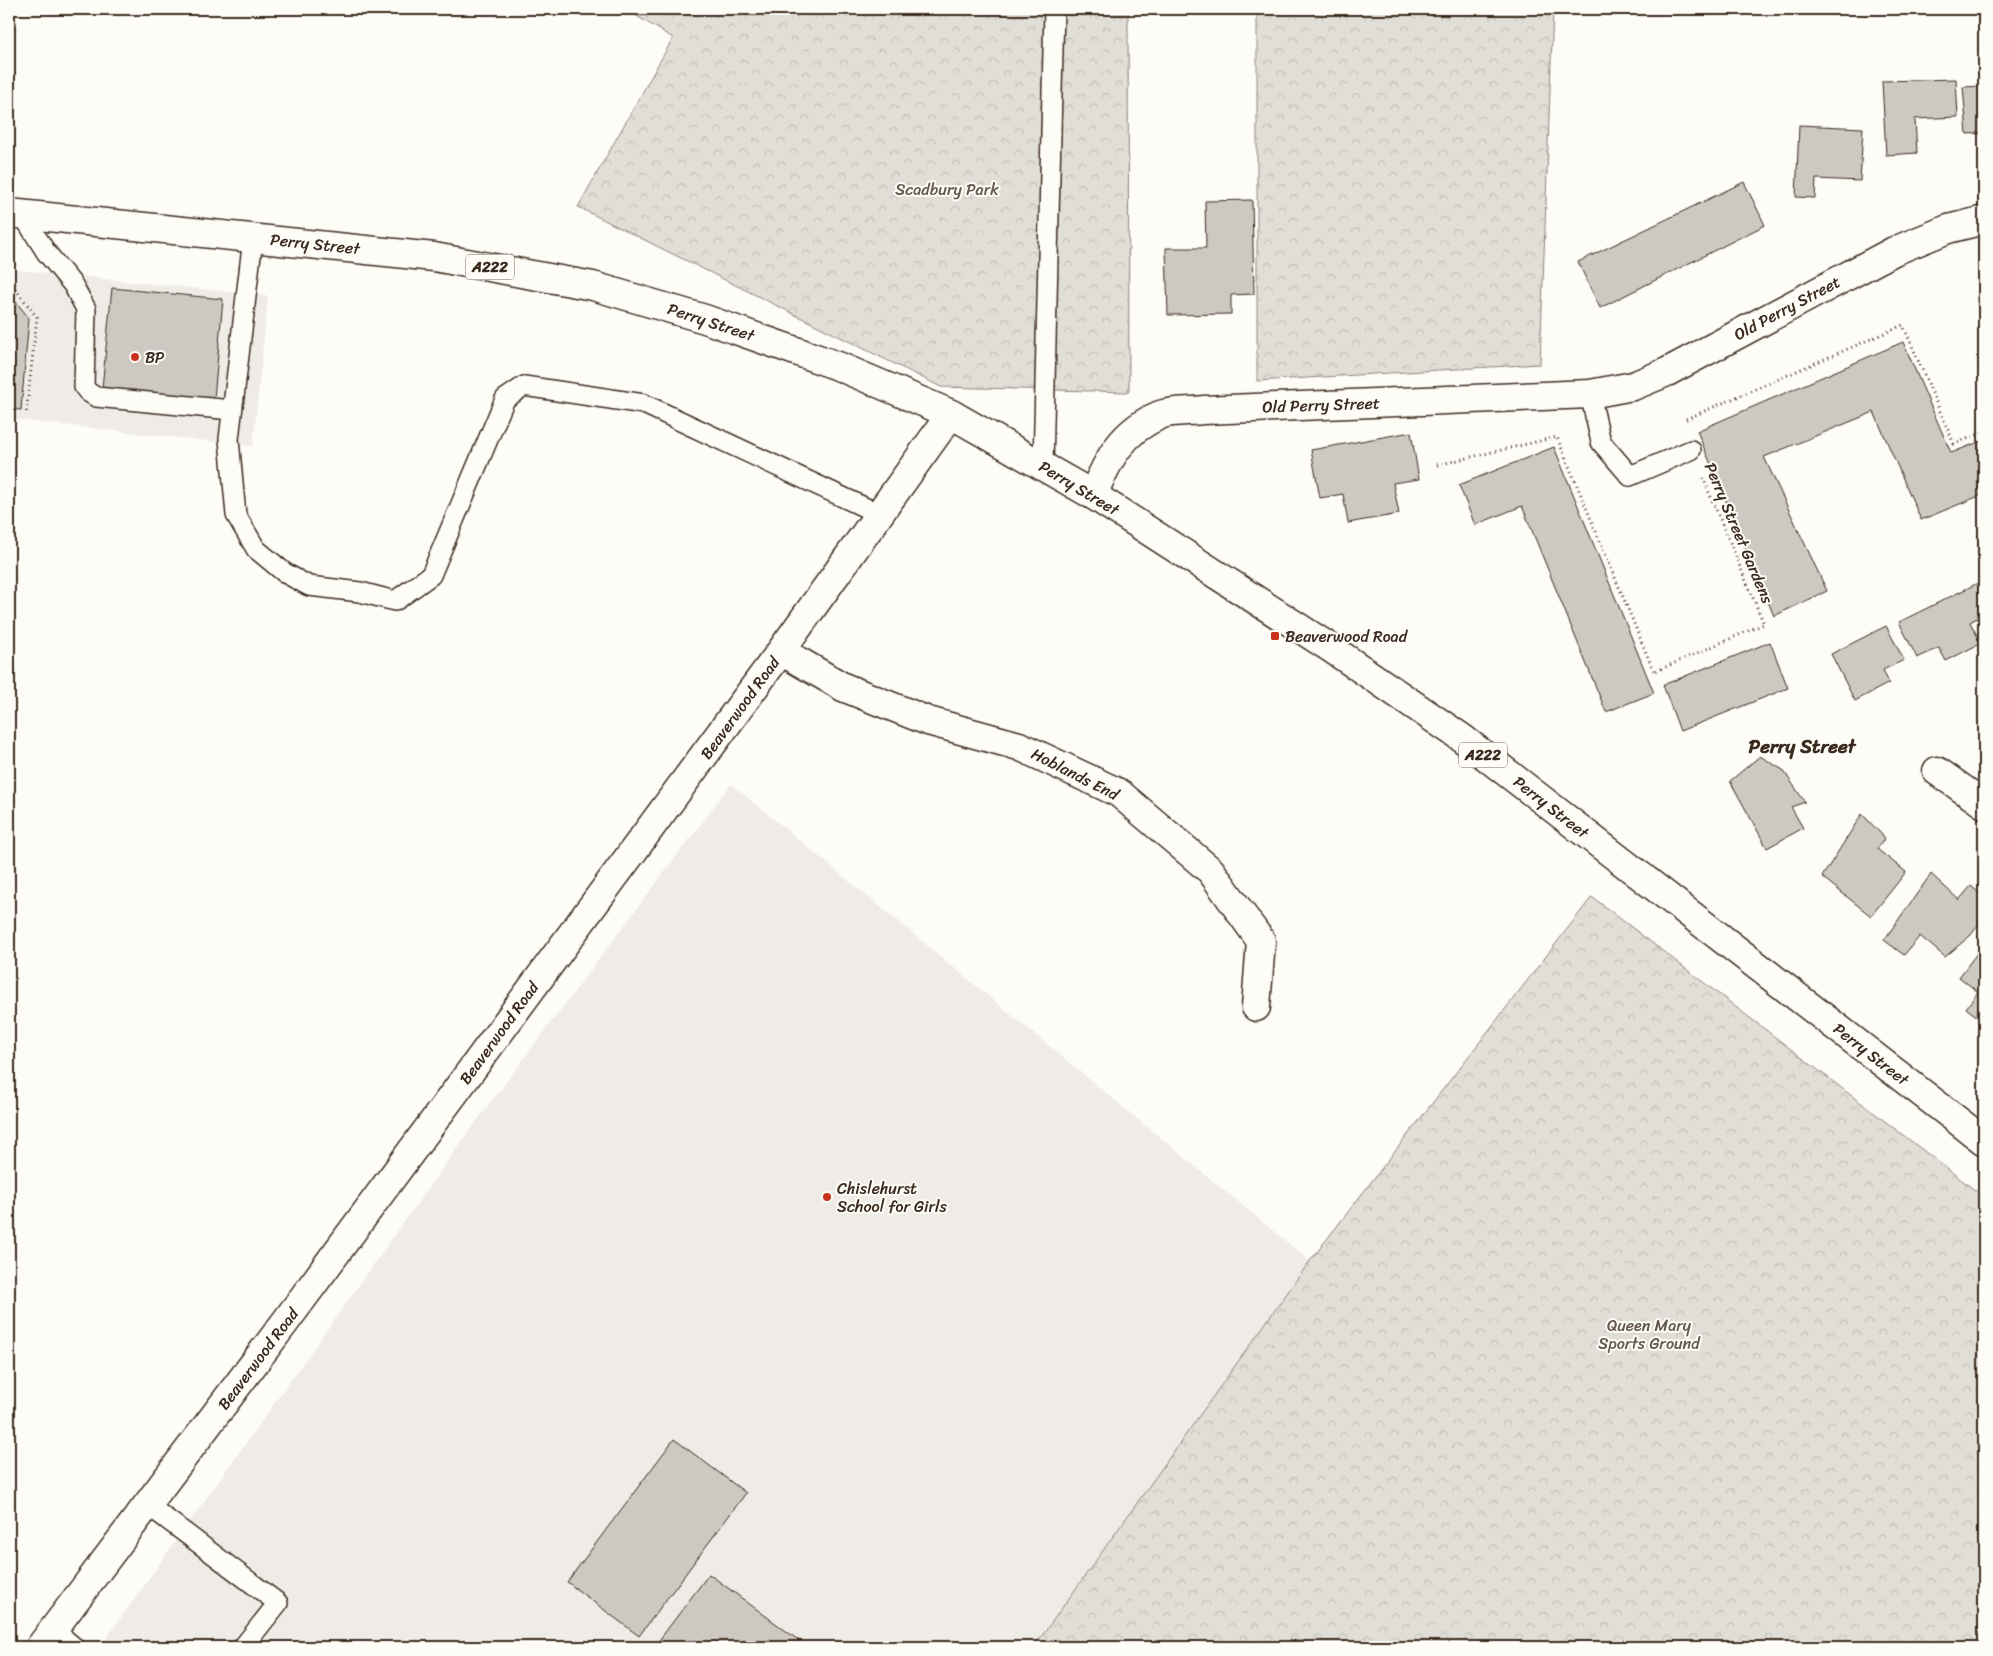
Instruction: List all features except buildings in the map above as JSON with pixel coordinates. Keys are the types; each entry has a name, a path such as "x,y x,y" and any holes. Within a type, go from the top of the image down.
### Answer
{"street":[{"name":"Perry Street","path":"16,213 434,257 593,286 705,319 838,366 951,414 1093,495 1332,649 1462,738 1984,1141"},
{"name":"Old Perry Street","path":"1093,495 1106,464 1129,433 1162,414 1213,410 1590,394 1633,386 1667,372 1894,251 1948,229 1984,220"},
{"name":"Beaverwood Road","path":"47,1638 284,1325 781,651 951,414"},
{"name":"Hoblands End","path":"781,651 843,687 928,721 1019,746 1119,793 1211,872 1261,941 1256,1007"},
{"path":"1937,771 1984,804"}],"lane":[{"path":"1043,466 1054,9"},
{"path":"16,213 73,285 86,309 84,387 88,392 96,397 232,410"},
{"path":"253,238 229,439 236,515 256,549 285,573 309,586 360,592 395,601 431,575 505,399 524,386 644,404 879,514"},
{"path":"1590,394 1601,442 1630,476 1691,450"},
{"path":"148,1505 278,1603 243,1647"},
{"path":"47,1638 74,1647"}],"path":[{"path":"9,281 37,317 26,415"},
{"name":"Perry Street Gardens","path":"1437,465 1557,437 1654,672 1764,624 1678,422 1903,324 1954,444 1984,432"}],"shaded area":[{"name":"BP","path":"9,269 268,296 253,446 9,419"},
{"name":"Chislehurst School for Girls","path":"731,784 1310,1261 1034,1647 100,1647 467,1134"}],"green space":[{"name":"Scadbury Park","path":"625,9 1128,9 1129,392 941,387 578,207 673,38"},
{"path":"1257,9 1553,9 1540,364 1257,381"},
{"name":"Queen Mary Sports Ground","path":"1592,897 1984,1197 1984,1647 1034,1647 1310,1261"}],"place":[{"name":"BP","path":"135,357"},
{"name":"Beaverwood Road","path":"1275,636"},
{"name":"Chislehurst School for Girls","path":"827,1197"}],"district":[{"name":"Perry Street","path":"1802,746"}]}
